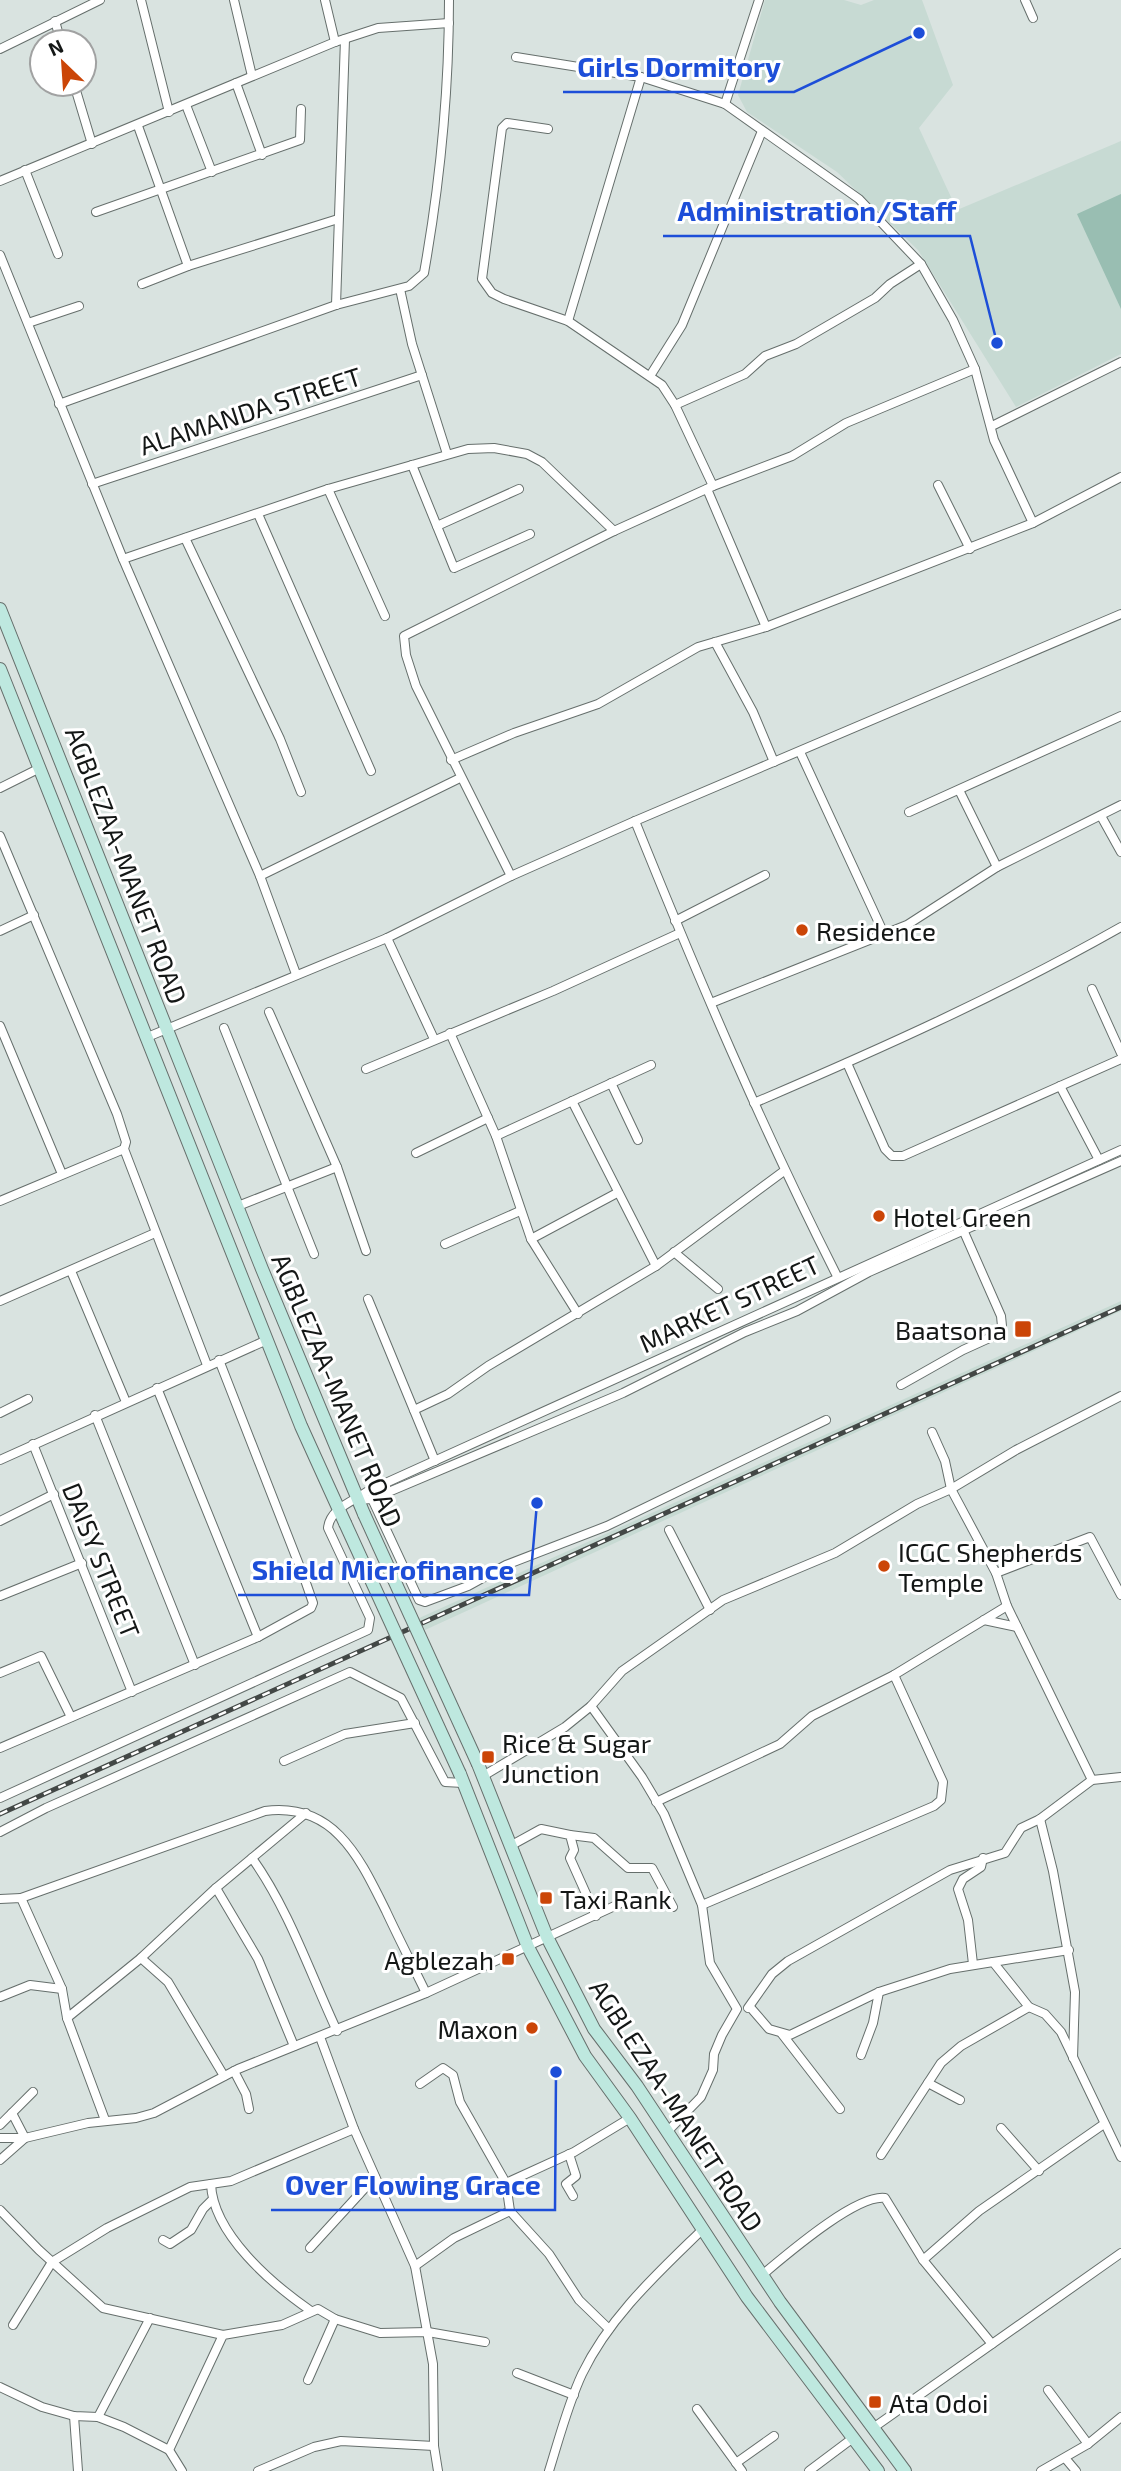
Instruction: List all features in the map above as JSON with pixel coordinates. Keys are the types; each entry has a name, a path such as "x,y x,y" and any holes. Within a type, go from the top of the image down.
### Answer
{"main road":[{"name":"AGBLEZAA-MANET ROAD","path":"0,609 356,1500 480,1770 547,1937 594,2029 667,2132 762,2276 905,2471"},
{"name":"AGBLEZAA-MANET ROAD","path":"0,669 267,1340 338,1508 461,1779 528,1947 584,2056 630,2118 747,2297 878,2471"}],"street":[{"path":"0,49 100,0"},
{"path":"141,0 169,112"},
{"path":"234,0 252,76"},
{"path":"325,0 335,42"},
{"path":"59,404 336,305 400,289 419,279 426,261 441,150 449,0"},
{"path":"725,104 759,0"},
{"path":"1025,0 1033,18"},
{"path":"55,21 57,28"},
{"path":"0,181 335,42 378,29 449,23"},
{"path":"336,305 345,39"},
{"path":"516,57 640,77 725,104 859,199 921,264 953,320 975,369 995,440 1033,523"},
{"path":"568,321 640,77"},
{"path":"236,83 262,155"},
{"path":"78,98 92,144"},
{"path":"186,105 212,172"},
{"path":"96,212 302,139 301,109"},
{"path":"548,129 507,123 502,128 482,279 492,293 568,321 650,376 668,392 766,627"},
{"path":"138,126 188,266"},
{"path":"650,376 682,325 762,131"},
{"path":"25,170 58,254"},
{"path":"142,284 188,266 338,219"},
{"path":"0,255 123,559 260,876 296,974"},
{"path":"675,405 745,374 765,356 796,344 875,298 921,264"},
{"path":"400,289 422,375 447,454"},
{"path":"28,323 79,306"},
{"path":"992,426 1121,362"},
{"path":"511,876 416,686 405,655 404,636 614,531 710,488 792,456 846,423 975,369"},
{"name":"ALAMANDA STREET","path":"92,484 422,375"},
{"path":"123,559 328,489 468,449 494,448 527,454 542,462 614,531"},
{"path":"412,465 452,564 457,568 530,534"},
{"path":"451,760 514,733 598,704 685,654 766,627 872,583 970,549 1033,523 1121,477"},
{"path":"938,485 970,549"},
{"path":"328,489 385,616"},
{"path":"437,526 519,489"},
{"path":"258,514 371,771"},
{"path":"185,538 280,739 301,792"},
{"path":"145,1038 387,938 511,876 635,821 1121,614"},
{"path":"715,642 753,712 774,762"},
{"path":"909,812 1121,716"},
{"path":"800,752 885,936"},
{"path":"0,788 40,768"},
{"path":"260,876 460,778"},
{"path":"960,790 997,867"},
{"path":"711,1003 885,936 919,918 997,867 1121,805"},
{"path":"1101,816 1121,852"},
{"path":"635,821 754,1104 837,1276"},
{"path":"0,836 117,1114 127,1142 124,1149 207,1365"},
{"path":"675,921 765,875"},
{"path":"0,931 34,915"},
{"path":"754,1104 847,1063 1121,928"},
{"path":"366,1069 553,991 680,933"},
{"path":"387,938 434,1039"},
{"path":"1092,989 1121,1053"},
{"path":"269,1012 337,1167 366,1251"},
{"path":"0,1026 62,1174"},
{"path":"224,1028 314,1254"},
{"path":"450,1033 496,1136 531,1239 578,1314"},
{"path":"847,1063 885,1149 892,1156 903,1156 1121,1059"},
{"path":"496,1136 651,1065"},
{"path":"611,1083 638,1140"},
{"path":"1060,1086 1099,1160"},
{"path":"572,1101 656,1266"},
{"path":"416,1153 488,1118"},
{"path":"0,1201 124,1149"},
{"name":"MARKET STREET","path":"338,1508 368,1491 837,1276 1121,1150"},
{"name":"MARKET STREET","path":"356,1500 372,1499 623,1393 746,1332 797,1311 869,1272 1121,1161"},
{"path":"238,1206 337,1167"},
{"path":"414,1410 448,1394 488,1366 656,1266 784,1171"},
{"path":"531,1239 617,1193"},
{"path":"445,1244 520,1211"},
{"path":"901,1385 996,1335 1002,1326 1001,1316 964,1232"},
{"path":"0,1301 155,1233"},
{"path":"674,1252 718,1289"},
{"path":"71,1271 126,1402"},
{"path":"368,1299 435,1461"},
{"path":"0,1460 267,1340"},
{"path":"0,1748 258,1637 308,1611 313,1603 219,1360"},
{"path":"157,1388 258,1637"},
{"path":"480,1770 565,1727 591,1706 622,1671 710,1610 768,1579 835,1553 917,1504 951,1489 1016,1450 1121,1396"},
{"path":"0,1413 28,1399"},
{"path":"95,1416 195,1665"},
{"path":"372,1499 419,1600 425,1602 468,1586 506,1565 607,1526 826,1420"},
{"path":"932,1432 945,1461 951,1489 996,1573 1007,1606 1092,1780"},
{"name":"DAISY STREET","path":"33,1444 132,1692"},
{"path":"0,1521 54,1494"},
{"path":"0,1798 368,1630 370,1618 328,1528 328,1522 338,1508"},
{"path":"669,1530 710,1610"},
{"path":"996,1573 1090,1537 1121,1595"},
{"path":"0,1596 82,1563"},
{"path":"656,1802 779,1744 812,1716 894,1675 1007,1606"},
{"path":"984,1620 1017,1627"},
{"path":"0,1672 41,1656 71,1717"},
{"path":"0,1832 46,1808 350,1672 401,1698 445,1782 461,1779"},
{"path":"702,1905 934,1806 941,1800 943,1782 894,1675"},
{"path":"591,1706 656,1802 702,1905 710,1963 737,2009"},
{"path":"284,1761 345,1734 415,1723"},
{"path":"737,2009 750,2007 772,1974 788,1961 950,1870 1004,1853 1021,1828 1040,1819 1092,1780 1121,1777"},
{"path":"0,1899 22,1898 265,1811 306,1813 357,1853 426,1993"},
{"path":"68,2018 141,1958 216,1888 306,1813"},
{"path":"1040,1819 1069,1950 1075,1992 1073,2061"},
{"path":"510,1846 541,1829 594,1838 628,1868 652,1868 673,1907"},
{"path":"570,1835 574,1850 570,1858 596,1916"},
{"path":"252,1858 271,1886 337,2031"},
{"path":"973,1964 968,1920 958,1889 963,1879 981,1867 983,1858"},
{"path":"216,1888 258,1959 294,2046"},
{"path":"22,1898 62,1989 68,2018 105,2120"},
{"path":"0,2138 25,2138 105,2120 136,2118 154,2113 234,2071 426,1993 619,1904"},
{"path":"750,2007 769,2029 782,2034 800,2032 879,1992 973,1964 1069,1950"},
{"path":"141,1958 169,1982 224,2076"},
{"path":"993,1962 1029,2007 1053,2021 1121,2157"},
{"path":"0,1997 30,1985 62,1989"},
{"path":"861,2054 873,2023 879,1992"},
{"path":"881,2155 941,2063 961,2046 1029,2007"},
{"path":"667,2132 701,2097 713,2070 714,2054 737,2009"},
{"path":"782,2034 840,2109"},
{"path":"320,2037 354,2129 415,2266 435,2381 434,2446 438,2471"},
{"path":"420,2084 443,2068 453,2075 460,2102 506,2183 510,2211 549,2254 579,2300 609,2329"},
{"path":"234,2071 246,2094 249,2109"},
{"path":"928,2084 960,2101"},
{"path":"0,2125 33,2092"},
{"path":"12,2113 25,2138"},
{"path":"506,2183 569,2154 630,2118"},
{"path":"923,2260 979,2211 1104,2124"},
{"path":"1001,2128 1039,2171"},
{"path":"13,2325 52,2262 107,2228 190,2187 231,2181 354,2129"},
{"path":"0,2160 25,2138"},
{"path":"569,2154 576,2176 566,2185 573,2196"},
{"path":"310,2248 375,2177"},
{"path":"211,2184 211,2201 252,2261 311,2311"},
{"path":"762,2276 816,2231 880,2197 889,2203 923,2260 992,2344"},
{"path":"163,2240 170,2244 182,2238 211,2201"},
{"path":"0,2210 103,2308 223,2335 282,2325 311,2311 327,2312 335,2319 380,2333 428,2332 485,2342"},
{"path":"415,2266 453,2238 510,2211"},
{"path":"549,2471 582,2375 609,2329 646,2284 703,2229"},
{"path":"873,2428 1121,2253"},
{"path":"97,2417 150,2318"},
{"path":"308,2380 335,2319"},
{"path":"169,2451 223,2335"},
{"path":"517,2373 574,2395"},
{"path":"0,2386 33,2404 74,2416 97,2417 147,2437 169,2451 182,2471"},
{"path":"1048,2390 1088,2444"},
{"path":"697,2409 742,2471"},
{"path":"74,2416 78,2471"},
{"path":"1041,2471 1088,2444 1121,2417"},
{"path":"736,2463 774,2436"},
{"path":"809,2471 853,2438"},
{"path":"258,2471 314,2447 341,2441 434,2446"},
{"path":"1065,2458 1076,2471"}],"shaded area":[{"path":"765,0 844,0 861,5 874,0 922,0 953,85 919,128 957,210 1121,141 1121,354 1016,407 918,250 837,172 747,112 738,95"},
{"path":"1121,1301 1121,1311 425,1630 417,1619"}],"green space":[{"path":"1121,194 1121,309 1077,214"}],"railway":[{"path":"0,1814 1121,1307"}],"place":[{"name":"Girls Dormitory","path":"919,33"},
{"name":"Administration/Staff","path":"997,343"},
{"name":"Residence","path":"802,930"},
{"name":"Hotel Green","path":"879,1216"},
{"name":"Baatsona","path":"1023,1329"},
{"name":"Shield Microfinance","path":"537,1503"},
{"name":"ICGC Shepherds Temple","path":"884,1566"},
{"name":"Rice & Sugar Junction","path":"488,1757"},
{"name":"Taxi Rank","path":"546,1898"},
{"name":"Agblezah","path":"508,1959"},
{"name":"Maxon","path":"532,2028"},
{"name":"Over Flowing Grace","path":"556,2072"},
{"name":"Ata Odoi","path":"875,2402"}]}
